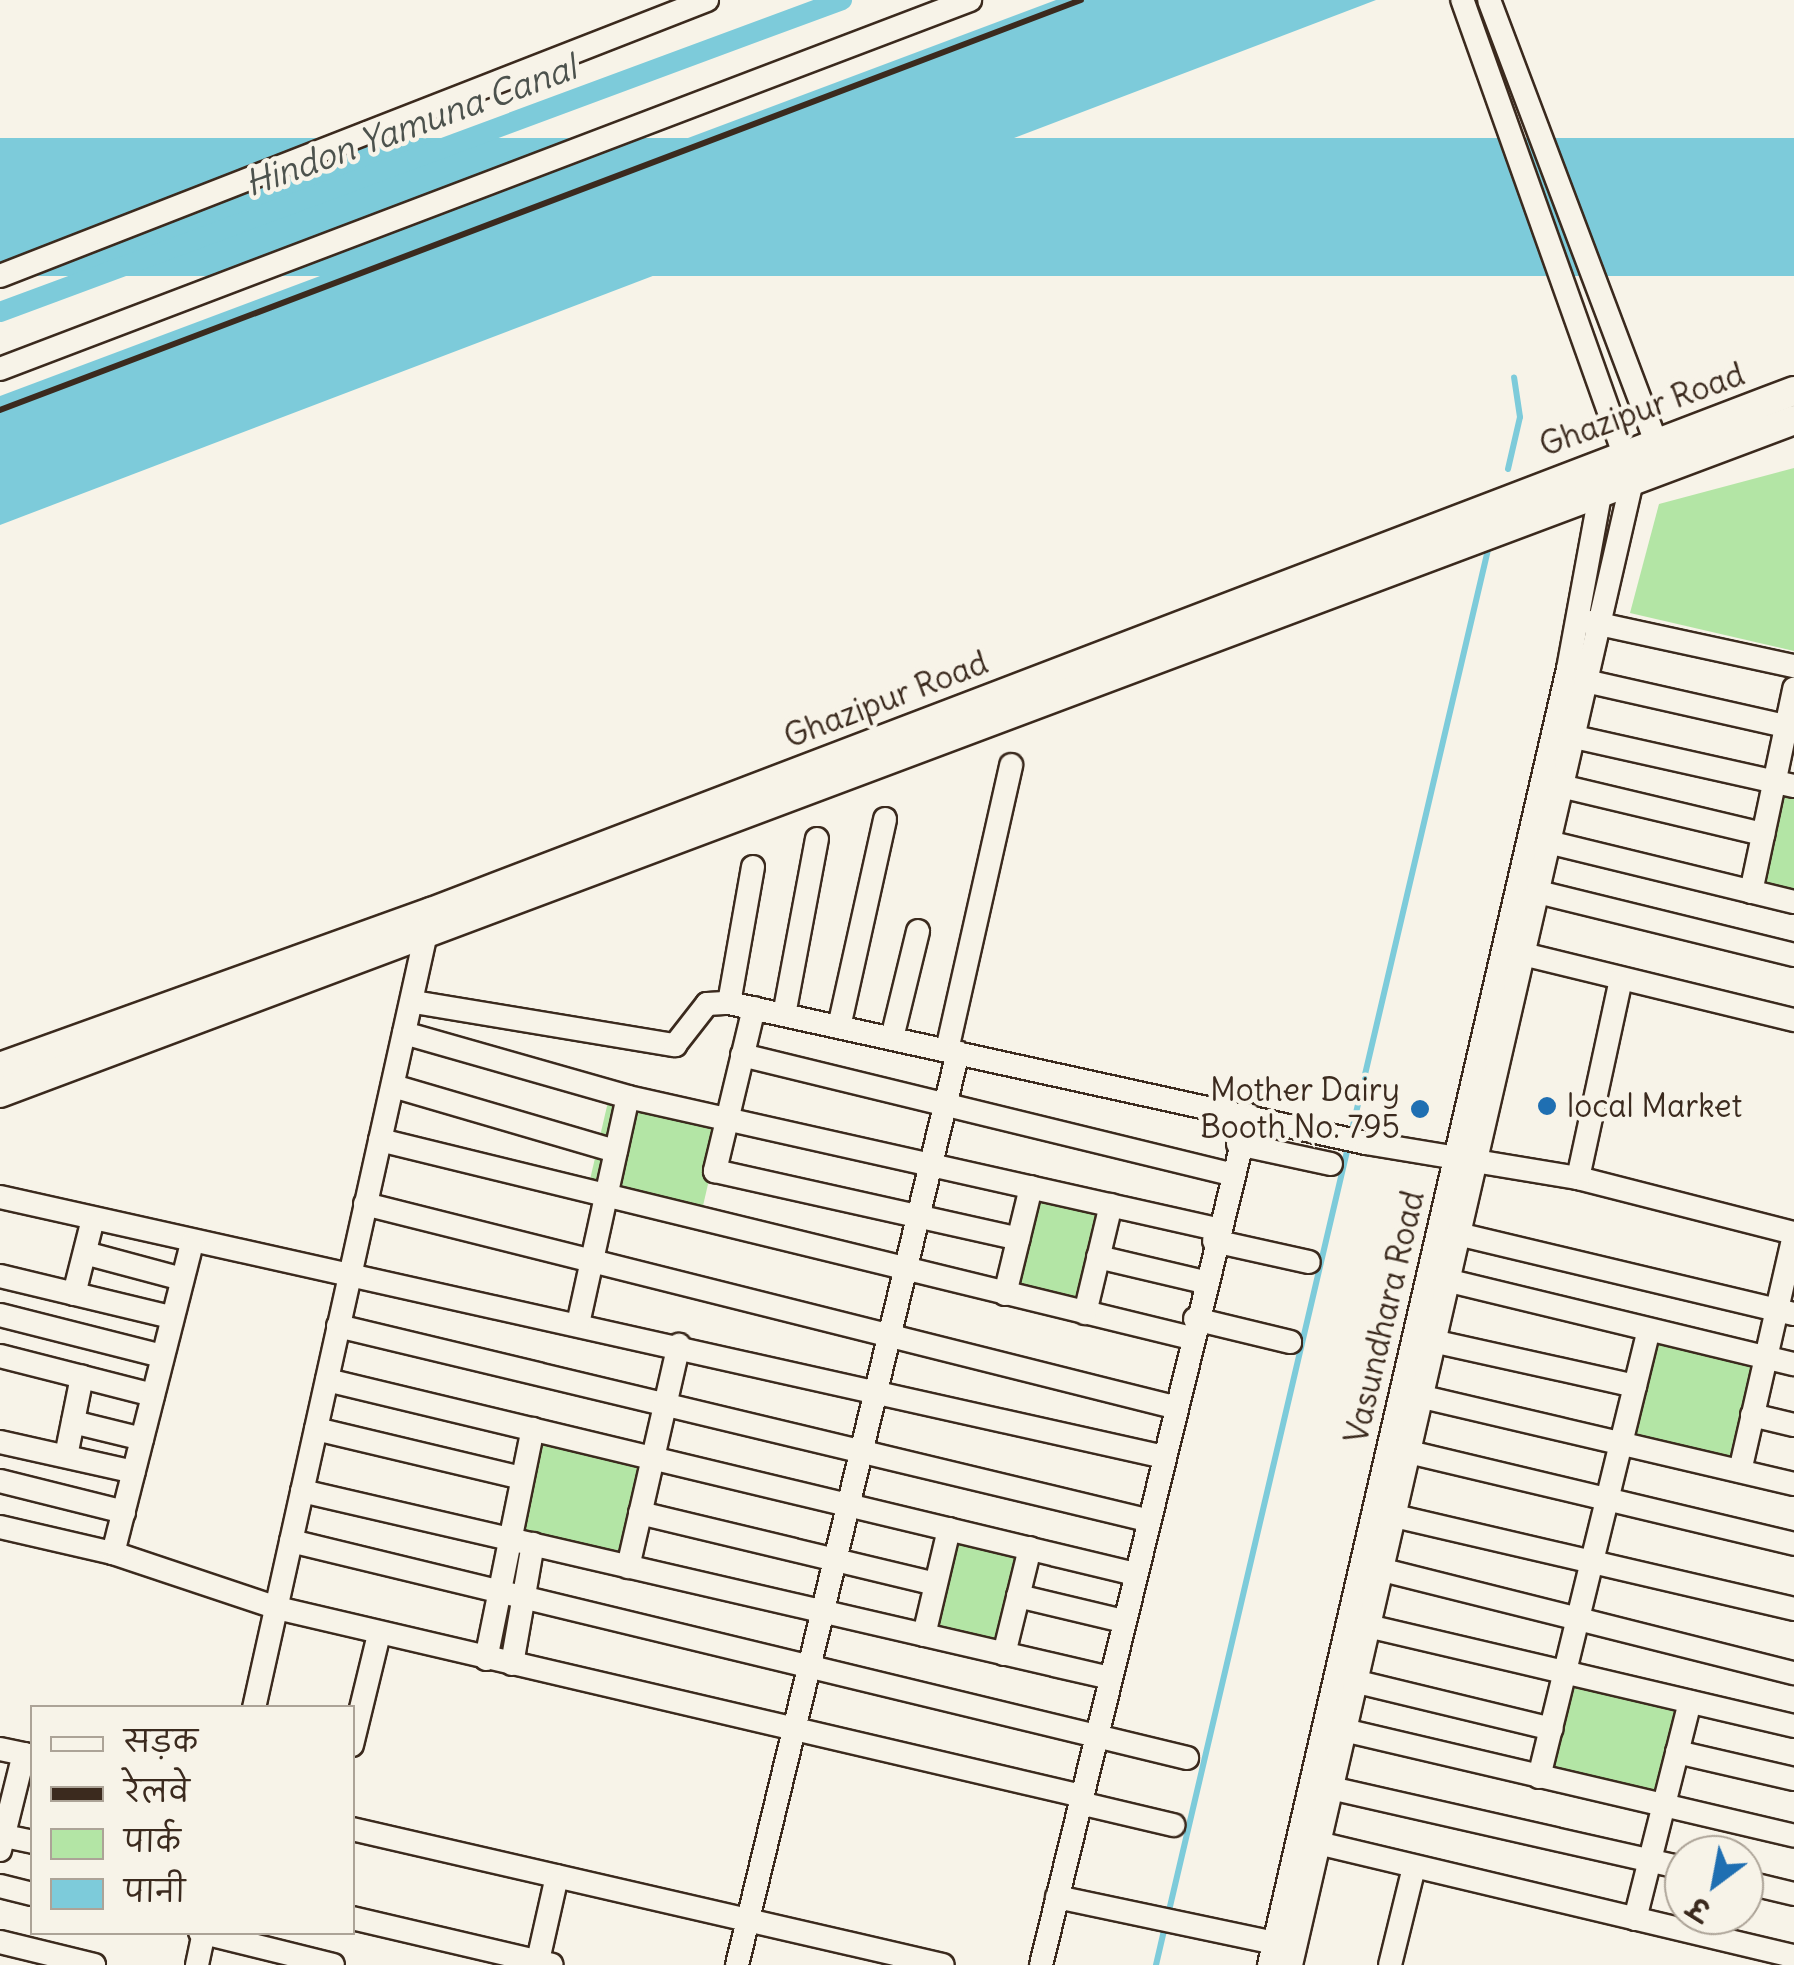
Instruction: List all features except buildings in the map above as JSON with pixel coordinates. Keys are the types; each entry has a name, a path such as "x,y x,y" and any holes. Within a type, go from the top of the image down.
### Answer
{"main road":[{"name":"Ghazipur Road","path":"0,1093 425,941 1600,494 1656,442 1794,391"},
{"name":"Ghazipur Road","path":"0,1067 432,912 1628,467 1794,420"}],"street":[{"path":"0,276 707,0"},
{"path":"0,369 970,0"},
{"path":"1462,0 1604,384 1628,467"},
{"path":"1489,0 1656,442"},
{"name":"Vasundhara Road","path":"1282,1955 1335,1789 1362,1682 1538,892 1579,738 1628,467"},
{"name":"Vasundhara Road","path":"1282,1955 1576,620 1600,494"},
{"path":"1576,620 1794,666"},
{"path":"1590,682 1790,727"},
{"path":"1750,892 1763,834 1784,783 1794,688"},
{"path":"1579,738 1784,783"},
{"path":"736,1965 952,1051 1011,765"},
{"path":"1565,786 1763,834"},
{"path":"839,1026 885,819"},
{"path":"784,1015 817,839"},
{"path":"1552,843 1794,902"},
{"path":"729,1003 753,867"},
{"path":"1538,892 1794,955"},
{"path":"255,1705 432,912"},
{"path":"892,1038 918,931"},
{"path":"1527,955 1794,1020"},
{"path":"1578,1178 1622,979"},
{"path":"414,1002 675,1046 708,1004 729,1003 1356,1140 1578,1178 1794,1234 1786,1312 1766,1357 1740,1471"},
{"path":"754,1008 715,1170 1018,1239"},
{"path":"404,1034 628,1097 1111,1205 1309,1262"},
{"path":"742,1055 1230,1174"},
{"path":"393,1086 616,1151"},
{"path":"578,1324 628,1097"},
{"path":"1041,1965 1215,1235 1249,1115"},
{"path":"380,1140 604,1202 1085,1313 1290,1342"},
{"path":"1238,1144 1331,1164"},
{"path":"1005,1294 1031,1186"},
{"path":"0,1198 192,1242 352,1272 1164,1457"},
{"path":"366,1204 1174,1407"},
{"path":"1085,1313 1111,1205"},
{"path":"74,1294 93,1219"},
{"path":"1462,1234 1786,1312"},
{"path":"114,1552 192,1242"},
{"path":"85,1253 182,1278"},
{"path":"1098,1258 1204,1282"},
{"path":"0,1276 171,1318"},
{"path":"1450,1281 1794,1364"},
{"path":"0,1315 162,1356"},
{"path":"338,1326 1147,1520"},
{"path":"1539,1777 1648,1330"},
{"path":"1437,1342 1635,1386"},
{"path":"628,1567 679,1346"},
{"path":"0,1356 153,1395"},
{"path":"66,1456 82,1377"},
{"path":"327,1380 1135,1574"},
{"path":"1423,1397 1794,1484"},
{"path":"1752,1415 1794,1425"},
{"path":"73,1422 142,1439"},
{"path":"316,1429 520,1478"},
{"path":"486,1659 532,1429"},
{"path":"0,1442 134,1472"},
{"path":"1412,1453 1794,1544"},
{"path":"0,1480 124,1512"},
{"path":"302,1491 1110,1678"},
{"path":"640,1513 935,1584"},
{"path":"1399,1517 1794,1609"},
{"path":"0,1526 114,1552 276,1608 1081,1799 1173,1825"},
{"path":"924,1635 949,1529"},
{"path":"292,1540 1187,1758"},
{"path":"512,1664 533,1544"},
{"path":"1004,1654 1030,1548"},
{"path":"1387,1571 1794,1672"},
{"path":"1018,1596 1123,1621"},
{"path":"1372,1627 1794,1726"},
{"path":"355,1733 379,1634"},
{"path":"1362,1682 1552,1729"},
{"path":"1635,1920 1690,1702"},
{"path":"1348,1731 1794,1836"},
{"path":"0,1749 28,1755 1,1840 30,1842"},
{"path":"1677,1752 1794,1778"},
{"path":"1335,1789 1664,1863"},
{"path":"355,1831 943,1965"},
{"path":"1318,1843 1794,1956"},
{"path":"1390,1965 1414,1867"},
{"path":"355,1919 542,1964 556,1876"},
{"path":"0,1886 30,1894"},
{"path":"1764,1887 1794,1894"},
{"path":"1057,1897 1180,1925 1282,1955"},
{"path":"196,1965 203,1935"},
{"path":"211,1935 334,1965"},
{"path":"0,1942 94,1965"}],"green space":[{"path":"1794,468 1794,651 1630,613 1659,504"},
{"path":"1776,785 1794,790 1794,895 1753,885"},
{"path":"610,1093 723,1119 700,1218 587,1192"},
{"path":"1035,1199 1099,1215 1077,1305 1013,1289"},
{"path":"1648,1338 1762,1366 1737,1465 1623,1437"},
{"path":"535,1429 648,1457 623,1556 510,1528"},
{"path":"956,1534 1020,1550 998,1640 934,1624"},
{"path":"1569,1673 1683,1701 1658,1800 1544,1772"}],"water":[{"path":"1056,0 1376,0 0,525 0,396"},
{"path":"0,138 1794,138 1794,276 0,276"}],"waterway":[{"name":"Hindon Yamuna Canal","path":"0,312 842,0"},
{"path":"1508,469 1520,417 1514,377"},
{"path":"1168,1915 1488,550"},
{"path":"1156,1965 1165,1927"}],"railway":[{"path":"0,410 1081,0"}],"place":[{"name":"local Market","path":"1547,1106"},
{"name":"Mother Dairy Booth No. 795","path":"1420,1109"}]}
